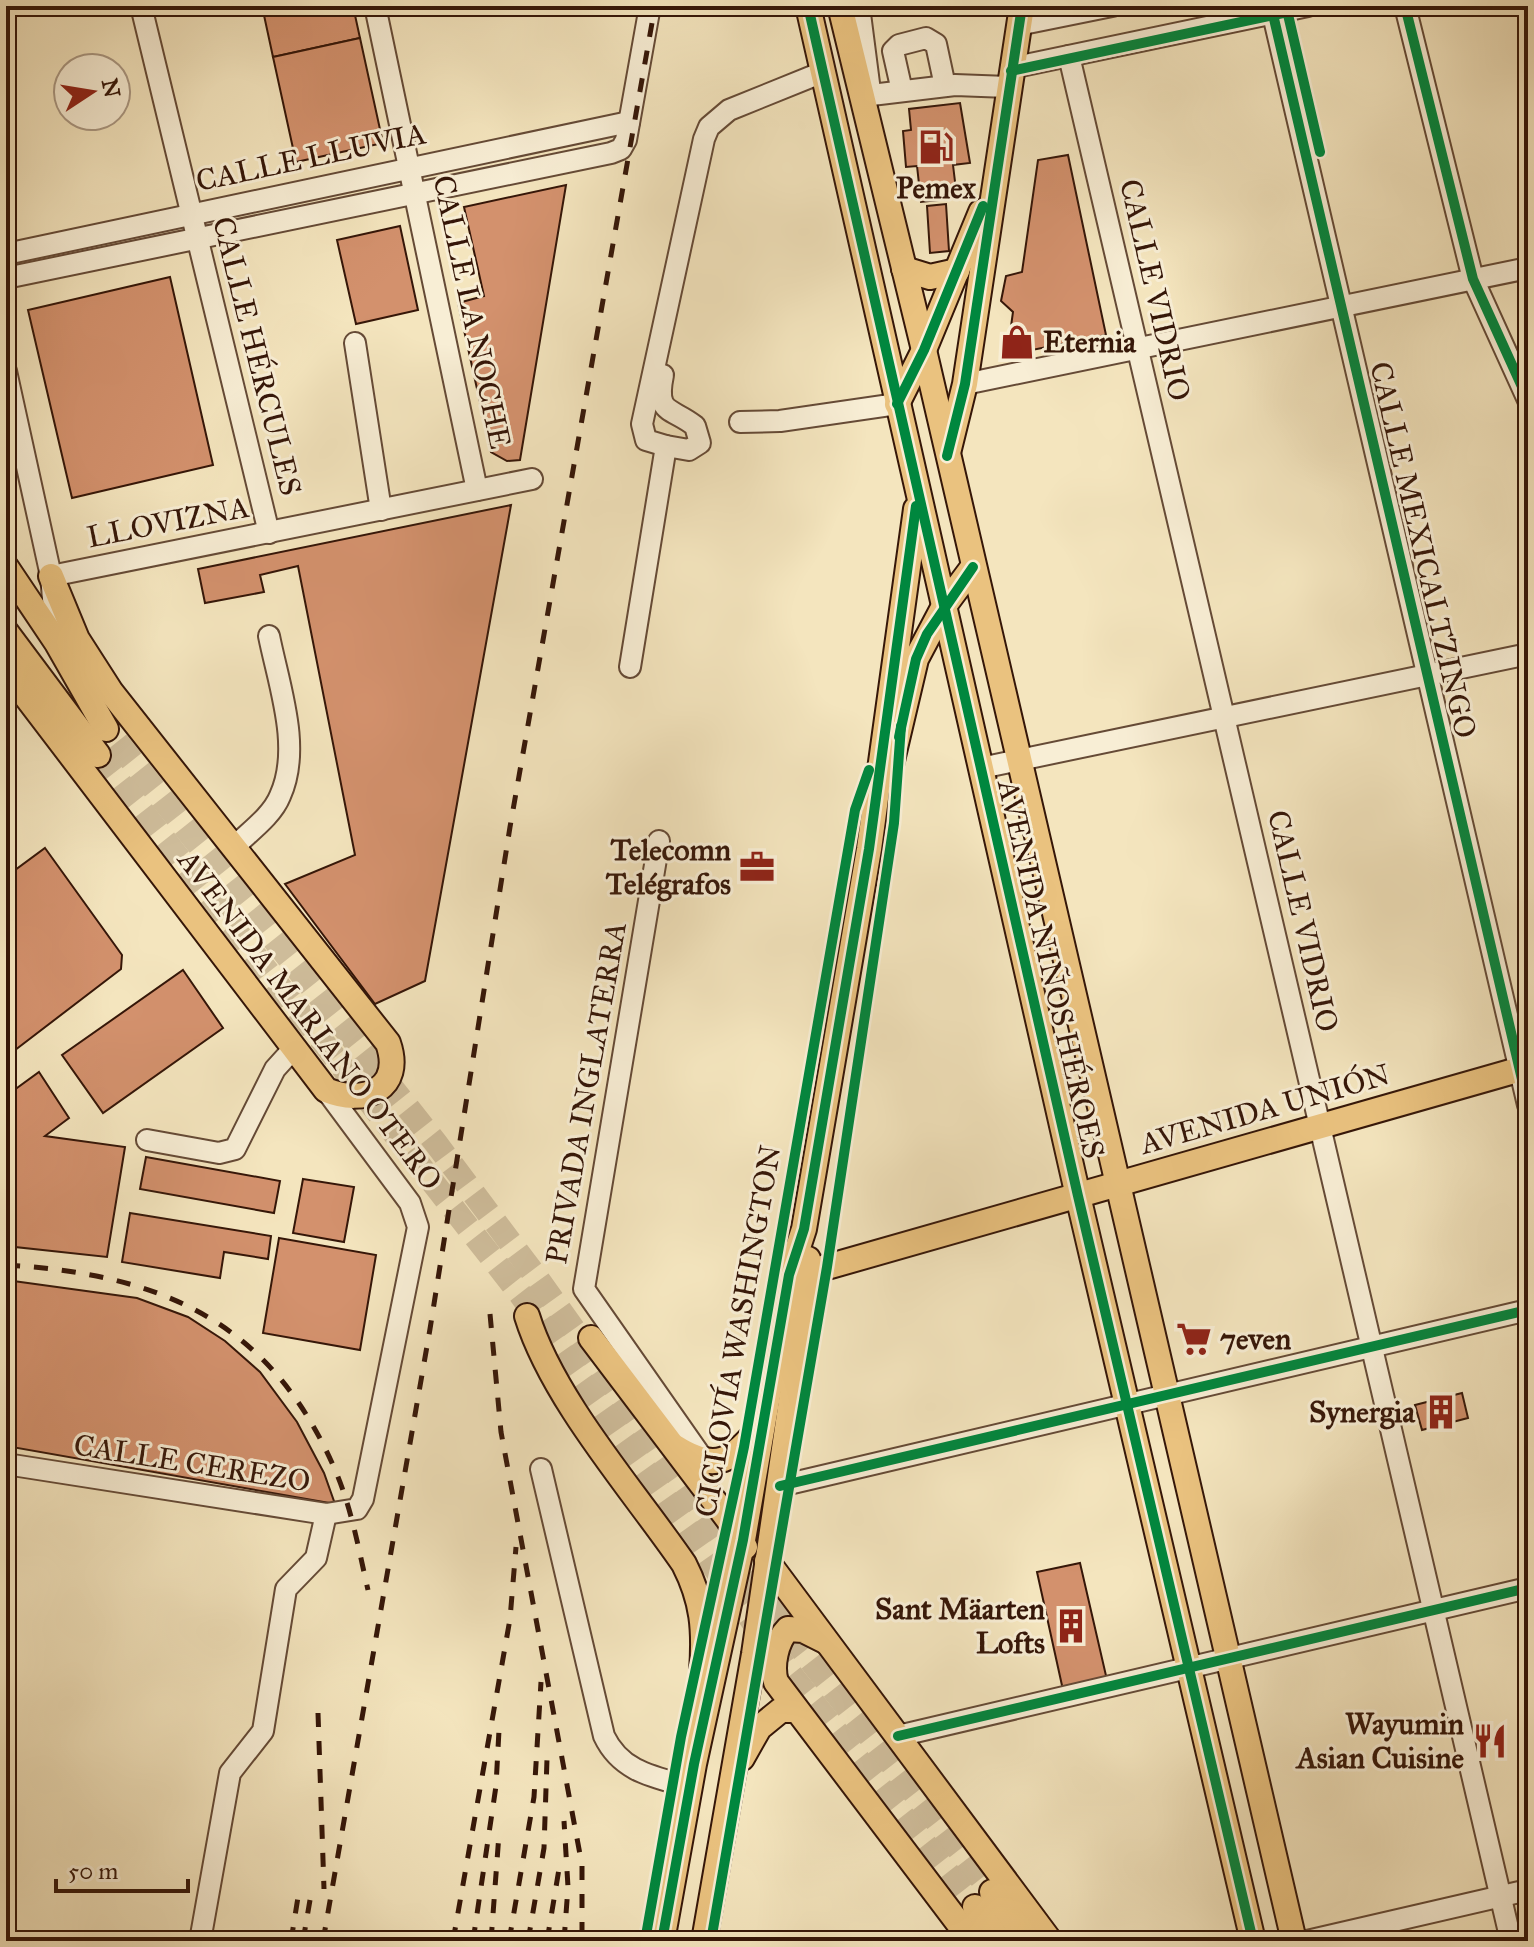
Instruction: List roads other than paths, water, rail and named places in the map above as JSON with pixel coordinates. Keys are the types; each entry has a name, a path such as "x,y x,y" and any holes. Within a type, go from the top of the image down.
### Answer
{"main road":[{"name":"AVENIDA NIÑOS HÉROES","path":"808,6 1078,1196 1253,1941"},
{"name":"AVENIDA NIÑOS HÉROES","path":"840,6 867,96 872,135 1294,1941"},
{"path":"947,456 965,384 1020,16"},
{"path":"897,404 924,350 993,184"},
{"path":"904,269 930,277 957,271"},
{"path":"704,1941 780,1486 804,1229 869,849 918,495"},
{"path":"6,567 57,643 107,742"},
{"path":"869,849 916,659 944,606 973,567"},
{"path":"51,576 89,660 388,1043 392,1068 382,1087 356,1097 326,1090"},
{"path":"6,596 107,742"},
{"path":"6,632 107,742"},
{"name":"AVENIDA MARIANO OTERO","path":"6,670 326,1090"},
{"name":"AVENIDA UNIÓN","path":"799,1273 1524,1069"},
{"path":"662,1941 692,1775 743,1540 762,1425 799,1273"},
{"path":"527,1316 534,1338 568,1399 684,1564 695,1585 705,1629 692,1775"},
{"path":"591,1338 743,1540 749,1577 742,1647 748,1688"},
{"path":"666,1441 705,1462 735,1455 762,1425"},
{"path":"767,1561 1050,1941"},
{"path":"826,1641 795,1628 783,1634 774,1676 795,1710 969,1914 1000,1941"},
{"path":"726,1809 752,1737 781,1710 795,1710"},
{"path":"969,1914 972,1941"},
{"path":"969,1914 1029,1941"}],"street":[{"name":"CALLE HÉRCULES","path":"141,6 269,533"},
{"name":"CALLE LA NOCHE","path":"375,6 417,192 477,490"},
{"path":"629,122 650,6"},
{"path":"859,6 867,96 1010,78 1069,56 1272,10 1308,6"},
{"path":"1020,16 1112,6"},
{"path":"1405,6 1473,279 1528,400"},
{"name":"CALLE MEXICALTZINGO","path":"1272,10 1524,1069 1528,1105"},
{"path":"902,91 893,51 899,45 926,38 936,44 945,86"},
{"name":"CALLE VIDRIO","path":"1069,56 1511,1941"},
{"path":"667,304 670,338 661,401 668,412 695,426 700,443 689,450 646,440 642,433 667,304 709,127 729,110 823,72"},
{"name":"CALLE LLUVIA","path":"6,254 191,212 629,122 621,149 6,278"},
{"path":"965,384 1528,268"},
{"path":"355,343 381,510"},
{"path":"6,371 51,576 57,643"},
{"path":"740,422 780,421 897,404"},
{"path":"630,667 666,446"},
{"name":"LLOVIZNA","path":"51,576 532,479"},
{"path":"234,847 279,799 290,764 285,714 269,636"},
{"path":"981,768 1528,654"},
{"name":"PRIVADA INGLATERRA","path":"659,841 584,1289 705,1462"},
{"path":"147,1140 219,1153 235,1149 275,1069 294,1048"},
{"name":"AVENIDA MARIANO OTERO","path":"326,1090 410,1203 418,1227 363,1499"},
{"path":"780,1486 1528,1310"},
{"name":"CALLE CEREZO","path":"6,1464 326,1514 350,1513 363,1499"},
{"path":"541,1469 607,1744 633,1770 692,1775"},
{"path":"200,1941 230,1773 263,1731 286,1589 316,1558 326,1514"},
{"path":"898,1736 1528,1588"},
{"path":"1307,1941 1528,1890"}],"tunnel":[{"path":"117,742 435,1142 537,1278 796,1642 992,1892"},
{"path":"98,755 521,1295 785,1667 975,1907"}],"railway":[{"path":"323,1941 430,1329 510,827 655,6"},
{"path":"6,1265 62,1270 114,1280 162,1295 206,1316 245,1343 279,1378 310,1420 336,1472 351,1516 368,1590"},
{"path":"490,1314 501,1432 582,1865 582,1941"},
{"path":"453,1941 510,1619 516,1547"},
{"path":"509,1941 534,1797 541,1682"},
{"path":"318,1713 324,1889"},
{"path":"473,1941 496,1786 499,1730"},
{"path":"528,1941 544,1848 547,1759"},
{"path":"564,1821 568,1887 564,1941"},
{"path":"491,1941 499,1834"},
{"path":"547,1941 559,1869"},
{"path":"291,1941 298,1897"},
{"path":"303,1941 310,1900"}],"place":[{"name":"Pemex","path":"936,147"},
{"name":"Eternia","path":"1017,342"},
{"name":"Telecomn Telégrafos","path":"757,867"},
{"name":"7even","path":"1194,1339"},
{"name":"Synergia","path":"1441,1412"},
{"name":"Sant Mäarten Lofts","path":"1071,1626"},
{"name":"Wayumin Asian Cuisine","path":"1490,1741"}]}
